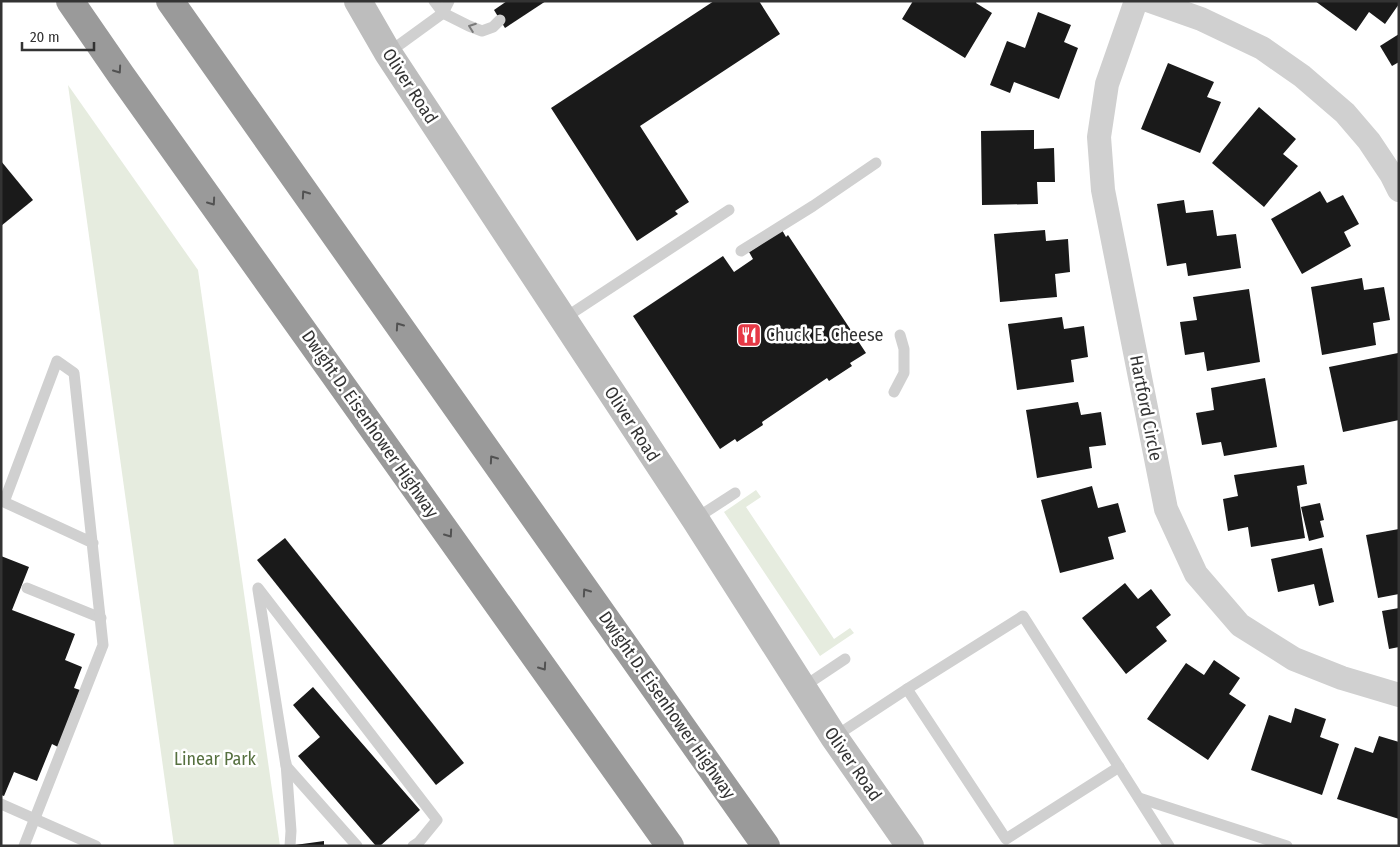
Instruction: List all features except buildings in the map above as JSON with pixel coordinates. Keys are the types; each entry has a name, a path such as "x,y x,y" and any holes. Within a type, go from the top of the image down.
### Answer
{"highway":[{"name":"Dwight D. Eisenhower Highway","path":"70,1 670,846"},
{"name":"Dwight D. Eisenhower Highway","path":"170,1 766,846"}],"main road":[{"name":"Oliver Road","path":"358,1 388,53 694,519 834,737 910,846"}],"street":[{"name":"Hartford Circle","path":"1136,1 1108,84 1099,137 1103,190 1166,509 1196,574 1240,625 1294,659 1342,678 1399,695"},
{"path":"1150,1 1201,19 1262,48 1302,76 1345,113 1369,141 1396,178"}],"lane":[{"path":"434,1 443,13 482,31 493,27 500,20"},
{"path":"388,53 443,13 449,1"},
{"path":"740,251 813,206 876,163"},
{"path":"563,319 729,210"},
{"path":"894,392 904,373 904,349 900,335"},
{"path":"24,846 103,645 101,618 93,543 74,373 57,361 4,502 93,543"},
{"path":"694,519 735,493"},
{"path":"27,588 101,618"},
{"path":"357,846 286,766 258,588 437,820 419,842 413,846"},
{"path":"834,737 1023,616 1169,846"},
{"path":"803,688 845,659"},
{"path":"907,689 1006,839 1119,767"},
{"path":"286,762 291,831 290,846"},
{"path":"1139,798 1287,846"},
{"path":"1,804 96,846"}],"green space":[{"name":"Linear Park","path":"68,85 198,270 280,846 174,846"},
{"path":"756,490 761,497 746,507 834,639 850,628 854,633 820,656 724,512"}],"place":[{"name":"Chuck E. Cheese","path":"749,335"}]}
